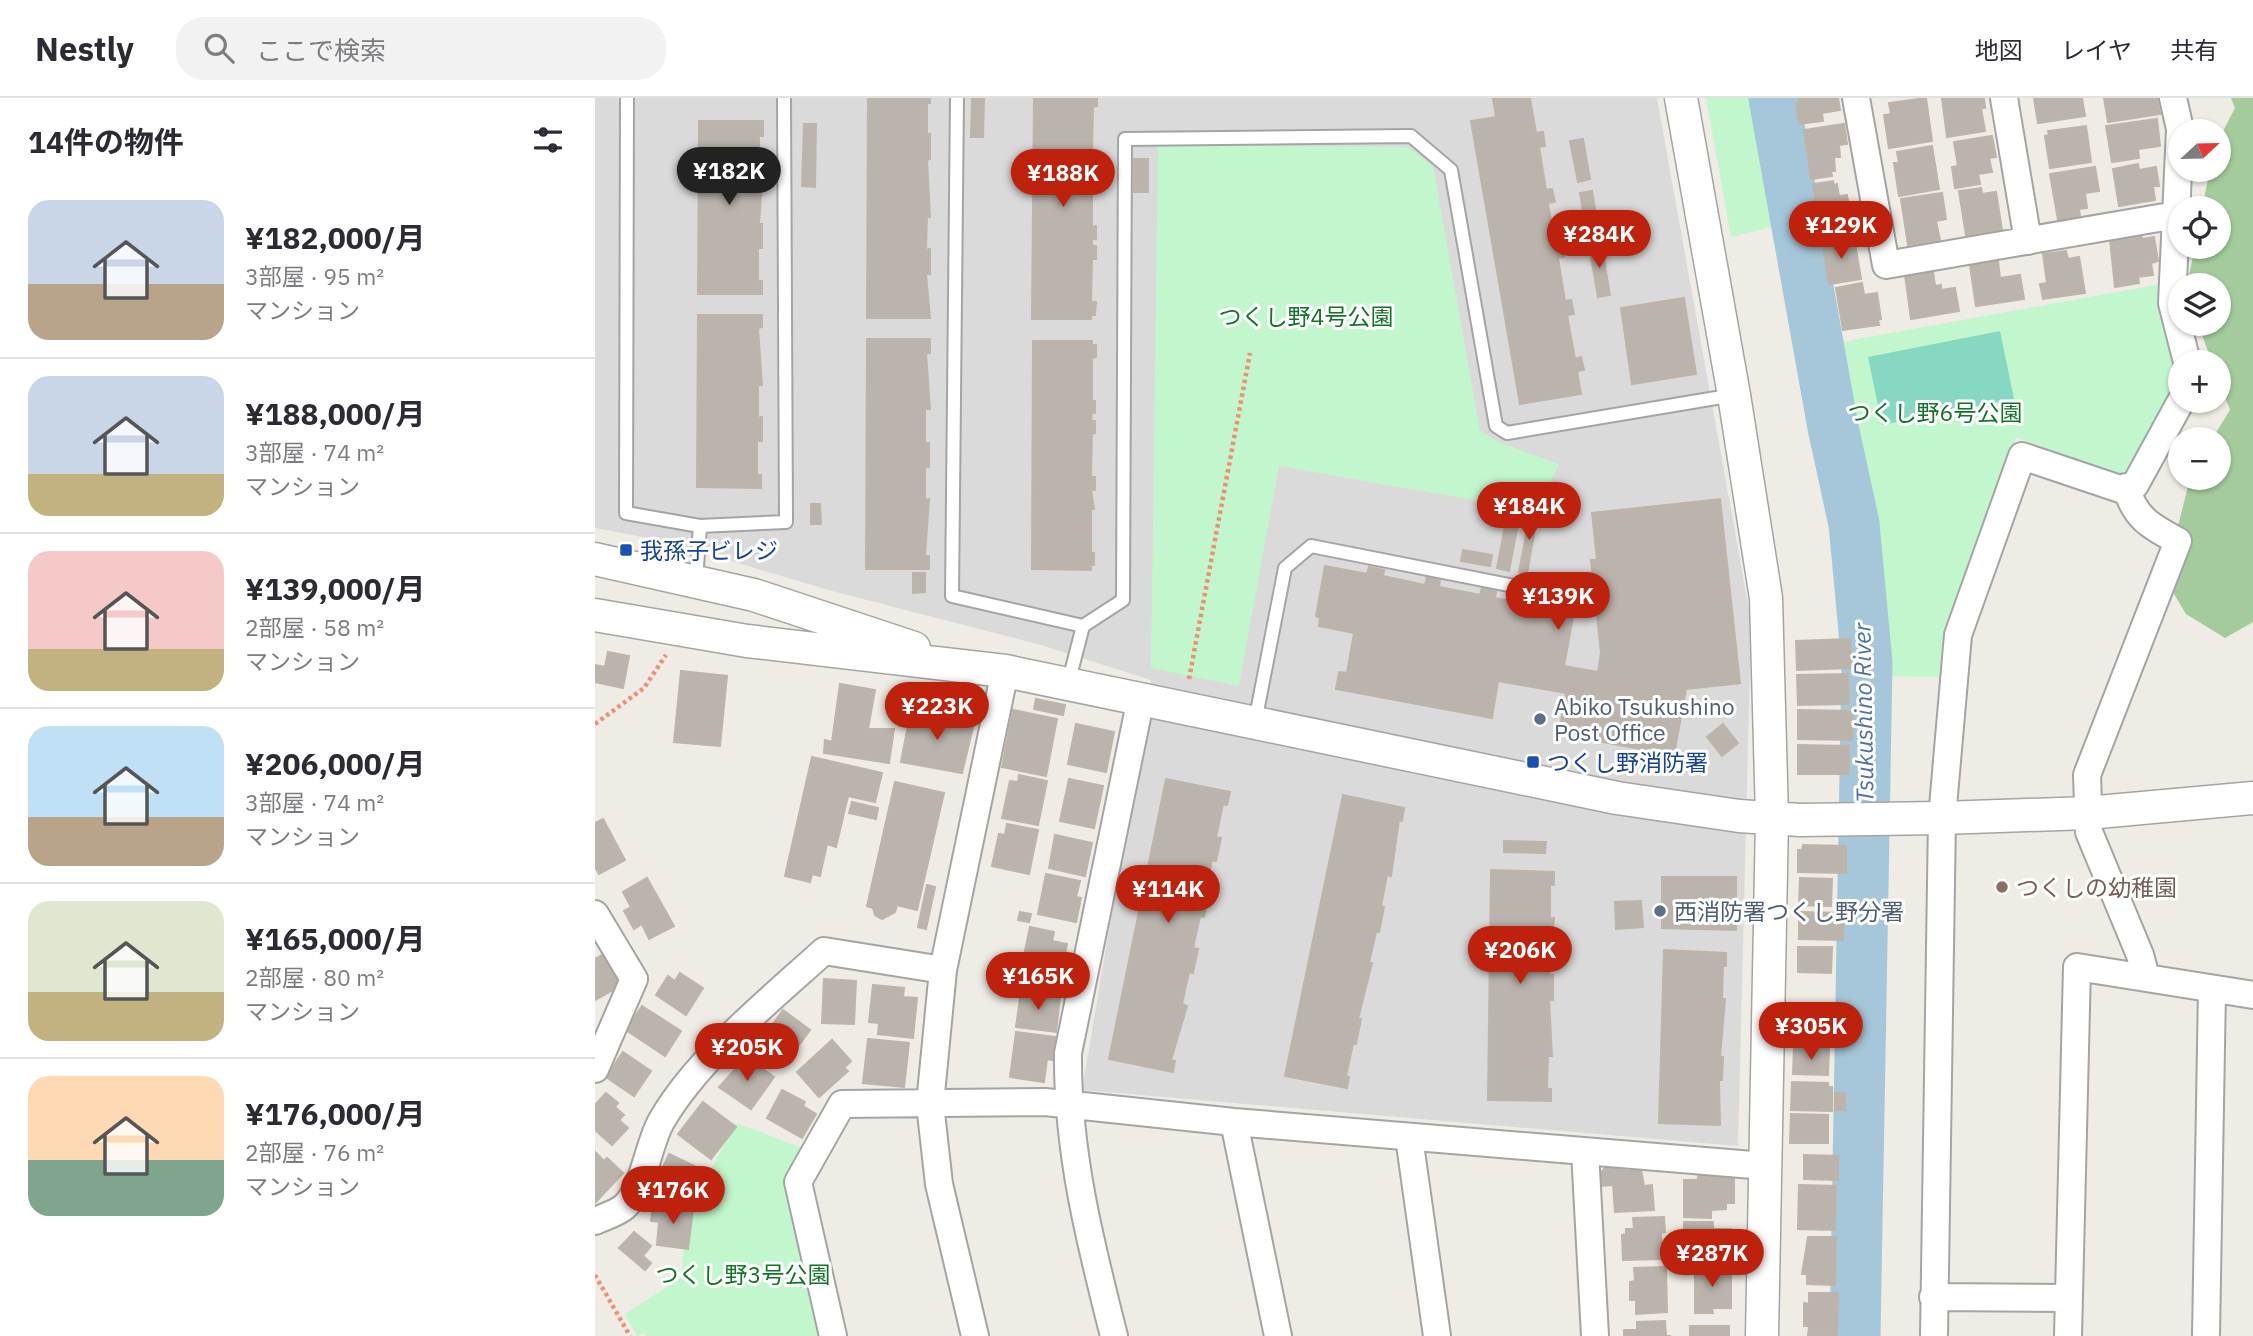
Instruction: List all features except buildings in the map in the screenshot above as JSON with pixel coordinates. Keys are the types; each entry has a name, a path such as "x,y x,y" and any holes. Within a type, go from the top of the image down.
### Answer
{"street":[{"path":"1681,98 1734,395 1766,598 1772,818 1762,1336"},
{"path":"1856,98 1886,265 2168,216"},
{"path":"2004,98 2028,240"},
{"path":"2173,98 2180,129 2177,196"},
{"path":"2174,259 2172,303 2184,350"},
{"path":"1934,1336 1942,818 1958,635 2022,456 2120,489 2135,485 2174,413"},
{"path":"2126,487 2132,508 2152,527 2178,541 2087,775 2087,813 2089,832 2140,955 2146,977"},
{"path":"595,559 696,579 754,595 959,664"},
{"path":"595,615 747,641 1005,671 1617,798 1772,818 1942,818 2087,813 2253,798"},
{"path":"975,1336 939,1184 930,1104 943,970 1005,671"},
{"path":"1114,1336 1089,1240 1074,1161 1067,1104 1068,1053 1141,698"},
{"path":"595,914 634,979 595,1069"},
{"path":"595,1221 624,1207 634,1191 661,1121 690,1081 764,1005 824,951 943,970"},
{"path":"2068,1336 2077,967 2253,995"},
{"path":"2206,1336 2212,989"},
{"path":"833,1336 798,1182 842,1104 1045,1101 1234,1122 1765,1166"},
{"path":"1234,1122 1277,1336"},
{"path":"1409,1137 1437,1336"},
{"path":"1584,1151 1595,1336"},
{"path":"1933,1297 2068,1298"}],"lane":[{"path":"627,98 626,513 699,526 786,522 784,98"},
{"path":"957,98 952,596 1083,626"},
{"path":"1068,685 1083,626 1123,600 1125,139 1411,136 1451,170 1496,426 1507,433 1734,395"},
{"path":"696,579 699,526"},
{"path":"1255,722 1285,568 1311,546 1554,594"}],"path":[{"path":"1188,684 1250,353"},
{"path":"595,724 643,688 664,658"},
{"path":"595,1275 630,1336"}],"shaded area":[{"name":"我孫子ビレジ","path":"595,98 1657,98 1751,621 1738,1146 1082,1090 1151,680 1041,645 832,591 660,540 595,528"}],"green space":[{"path":"1706,98 1758,98 1780,225 1731,237"},
{"path":"2231,98 2253,98 2253,622 2225,638 2186,614 2165,579 2187,490 2231,490 2231,427 2219,427 2228,413 2231,413 2231,350 2208,350 2202,336 2231,336 2231,273 2190,273 2192,259 2231,259 2231,196 2205,196 2207,182 2231,182 2229,119 2235,108"},
{"name":"つくし野4号公園","path":"1158,145 1408,147 1433,166 1480,431 1503,444 1559,464 1536,511 1279,466 1239,686 1151,668"},
{"name":"つくし野6号公園","path":"2161,284 2168,336 2170,336 2173,350 2168,350 2168,400 2128,471 2117,475 2016,437 1943,633 1939,677 1878,676 1861,478 1836,343"},
{"path":"2000,331 2014,399 1882,425 1868,357"},
{"name":"つくし野3号公園","path":"736,1123 802,1148 785,1180 823,1336 646,1336 645,1333 637,1336 625,1314 681,1278 687,1214"}],"waterway":[{"name":"Tsukushino River","path":"1774,98 1833,427 1854,524 1867,663 1855,1336"}],"place":[{"name":"我孫子ビレジ","path":"626,550"},
{"name":"Abiko Tsukushino Post Office","path":"1540,719"},
{"name":"つくし野消防署","path":"1533,762"},
{"name":"つくしの幼稚園","path":"2002,887"},
{"name":"西消防署つくし野分署","path":"1660,911"}]}
